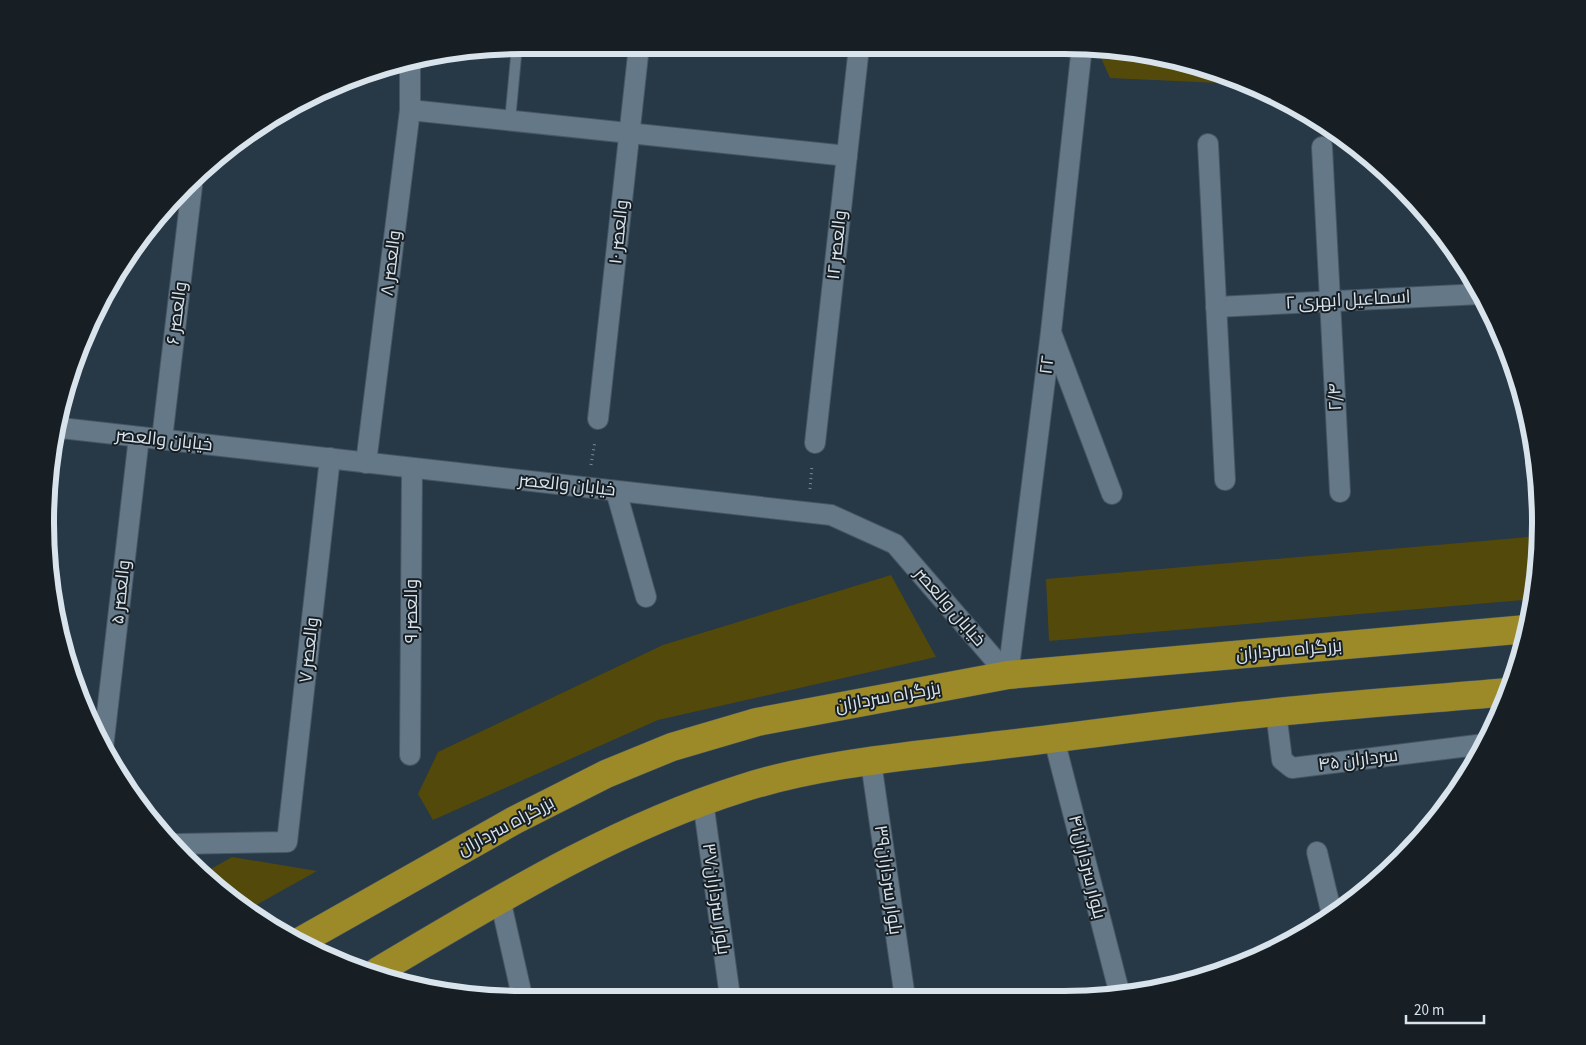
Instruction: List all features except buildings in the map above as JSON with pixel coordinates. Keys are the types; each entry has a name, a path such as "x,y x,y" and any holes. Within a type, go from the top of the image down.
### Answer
{"highway":[{"name":"بزرگراه سرداران","path":"306,938 515,820 606,774 672,747 757,722 1008,675 1519,630"},
{"path":"381,969 553,869 629,831 746,786 807,772 871,762 1054,739 1276,712 1500,693"}],"street":[{"name":"والعصر ۱۰","path":"598,418 638,54"},
{"name":"والعصر ۱۲","path":"815,442 857,54"},
{"name":"۲۲","path":"1008,675 1051,332 1081,55"},
{"name":"والعصر ۸","path":"366,463 410,110 410,68"},
{"path":"410,110 847,156"},
{"path":"1208,144 1225,480"},
{"name":"۲/۴","path":"1322,147 1340,492"},
{"name":"والعصر ۶","path":"162,439 191,191"},
{"name":"اسماعیل ابهری ۲","path":"1216,307 1473,294"},
{"path":"1051,332 1112,494"},
{"name":"خیابان والعصر","path":"64,428 831,515 895,544 1008,675"},
{"name":"والعصر ۵","path":"105,735 139,437"},
{"name":"والعصر ۷","path":"181,844 287,842 330,458"},
{"name":"والعصر ۹","path":"410,755 412,468"},
{"path":"616,491 646,597"},
{"name":"سرداران ۴۵","path":"1276,712 1282,760 1292,768 1476,745"},
{"name":"بلوار سرداران۴۱","path":"1054,739 1118,988"},
{"name":"بلوار سرداران۳۹","path":"871,762 904,991"},
{"name":"بلوار سرداران۳۷","path":"703,801 729,991"},
{"path":"1317,852 1330,908"},
{"path":"500,899 521,991"}],"lane":[{"path":"510,121 516,54"}],"path":[{"path":"588,488 598,418"},
{"path":"807,512 815,442"}],"shaded area":[{"path":"1100,56 1155,63 1227,83 1110,78"},
{"path":"1532,537 1525,600 1049,641 1046,579"},
{"path":"891,575 936,657 658,720 433,820 418,794 438,752 663,645"},
{"path":"232,857 317,871 254,906 208,870"}]}
